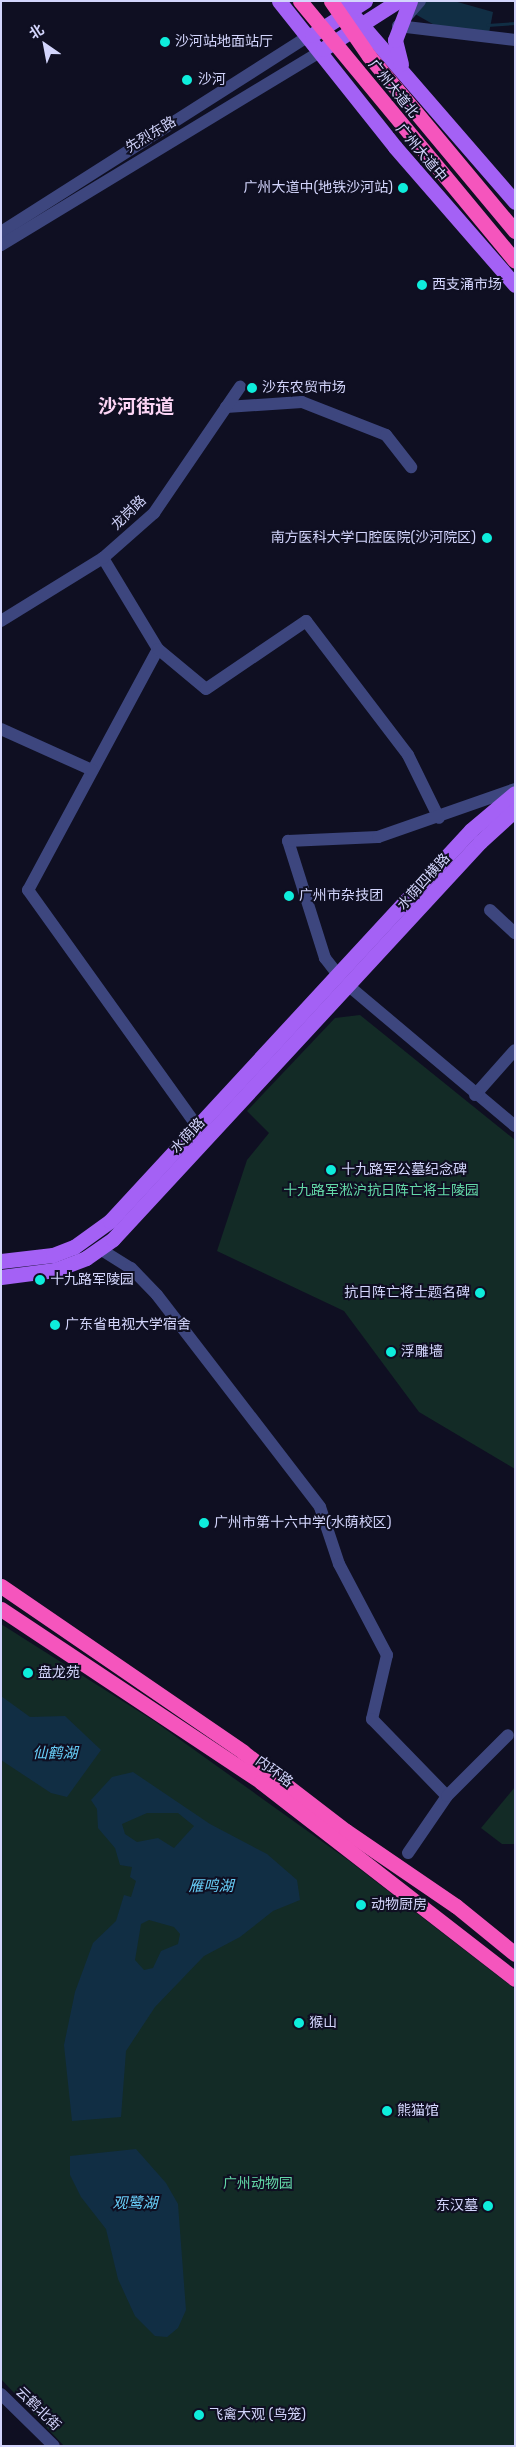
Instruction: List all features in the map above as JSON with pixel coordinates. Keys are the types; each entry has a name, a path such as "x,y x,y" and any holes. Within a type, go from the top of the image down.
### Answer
{"highway":[{"name":"广州大道北","path":"300,1 515,261"},
{"name":"广州大道北","path":"332,1 369,56 515,231"},
{"name":"内环路","path":"1,1586 243,1752 346,1831 456,1906 515,1954"},
{"name":"内环路","path":"1,1609 261,1782 515,1978"}],"main road":[{"path":"279,1 306,38 346,6 365,1"},
{"path":"318,52 364,25 398,1"},
{"path":"410,1 398,26 396,53 405,72 515,202"},
{"name":"广州大道北","path":"346,6 405,72"},
{"name":"广州大道中","path":"306,38 515,285"},
{"name":"水荫四横路","path":"339,976 471,830 515,791"},
{"name":"水荫四横路","path":"350,987 480,842 515,810"},
{"path":"339,976 350,987"},
{"name":"水荫路","path":"1,1261 53,1254 92,1235 339,976"},
{"name":"水荫路","path":"1,1277 55,1270 100,1249 350,987"}],"street":[{"path":"398,26 420,1"},
{"path":"398,26 515,40"},
{"name":"先烈东路","path":"1,245 82,188 306,38"},
{"name":"先烈东路","path":"1,232 82,188 318,52"},
{"name":"龙岗路","path":"1,621 102,558 154,513 240,387"},
{"path":"226,407 302,402 338,415 354,426 386,436 411,467"},
{"path":"102,558 158,649 206,689 306,621 408,755 438,818"},
{"path":"158,649 28,890 197,1126"},
{"path":"1,729 92,770"},
{"path":"339,976 325,958 288,841 378,837 515,791"},
{"path":"490,910 515,933"},
{"path":"350,987 475,1095 515,1126"},
{"path":"475,1095 515,1050"},
{"path":"100,1249 131,1268 157,1295 320,1506 338,1564 387,1655 372,1718 447,1796"},
{"path":"408,1853 447,1796 508,1735"},
{"name":"云鹤北街","path":"1,2394 54,2446"}],"green space":[{"name":"十九路军淞沪抗日阵亡将士陵园","path":"360,1015 515,1140 515,1469 419,1412 344,1311 217,1251 247,1160 269,1133 247,1111 335,1018"},
{"name":"广州动物园","path":"1,1624 154,1721 348,1860 515,1989 515,2446 64,2446 1,2379"},
{"path":"515,1787 515,1844 502,1844 481,1828"}],"water":[{"path":"392,1 454,1 493,12 489,33 438,27"},
{"name":"仙鹤湖","path":"1,1696 30,1717 65,1716 101,1750 67,1797 51,1793 1,1760"},
{"name":"雁鸣湖","path":"133,1772 210,1824 267,1854 297,1880 300,1900 273,1911 240,1937 204,1956 155,2007 126,2051 121,2117 72,2121 64,2045 75,1992 93,1943 116,1921 124,1895 131,1897 136,1881 130,1877 132,1867 120,1865 115,1848 98,1828 97,1809 91,1800 112,1777","holes":["147,1813 178,1813 194,1826 174,1848 158,1838 137,1842 125,1834 122,1824","149,1920 174,1927 180,1934 178,1944 161,1951 153,1968 144,1970 135,1960 141,1924"]},
{"name":"观鹭湖","path":"136,2149 166,2183 178,2204 186,2310 178,2328 167,2337 155,2336 135,2316 118,2279 106,2229 81,2197 70,2175 70,2156"}],"waterway":[{"path":"487,25 515,23"}],"place":[{"name":"沙河站地面站厅","path":"165,42"},
{"name":"沙河","path":"187,80"},
{"name":"广州大道中(地铁沙河站)","path":"403,188"},
{"name":"西支涌市场","path":"422,285"},
{"name":"沙东农贸市场","path":"252,388"},
{"name":"南方医科大学口腔医院(沙河院区)","path":"487,538"},
{"name":"广州市杂技团","path":"289,896"},
{"name":"十九路军公墓纪念碑","path":"331,1170"},
{"name":"十九路军陵园","path":"40,1280"},
{"name":"抗日阵亡将士题名碑","path":"480,1293"},
{"name":"广东省电视大学宿舍","path":"55,1325"},
{"name":"浮雕墙","path":"391,1352"},
{"name":"广州市第十六中学(水荫校区)","path":"204,1523"},
{"name":"盘龙苑","path":"28,1673"},
{"name":"动物厨房","path":"361,1905"},
{"name":"猴山","path":"299,2023"},
{"name":"熊猫馆","path":"387,2111"},
{"name":"东汉墓","path":"488,2206"},
{"name":"飞禽大观 (鸟笼)","path":"199,2415"}],"district":[{"name":"沙河街道","path":"136,407"}]}
